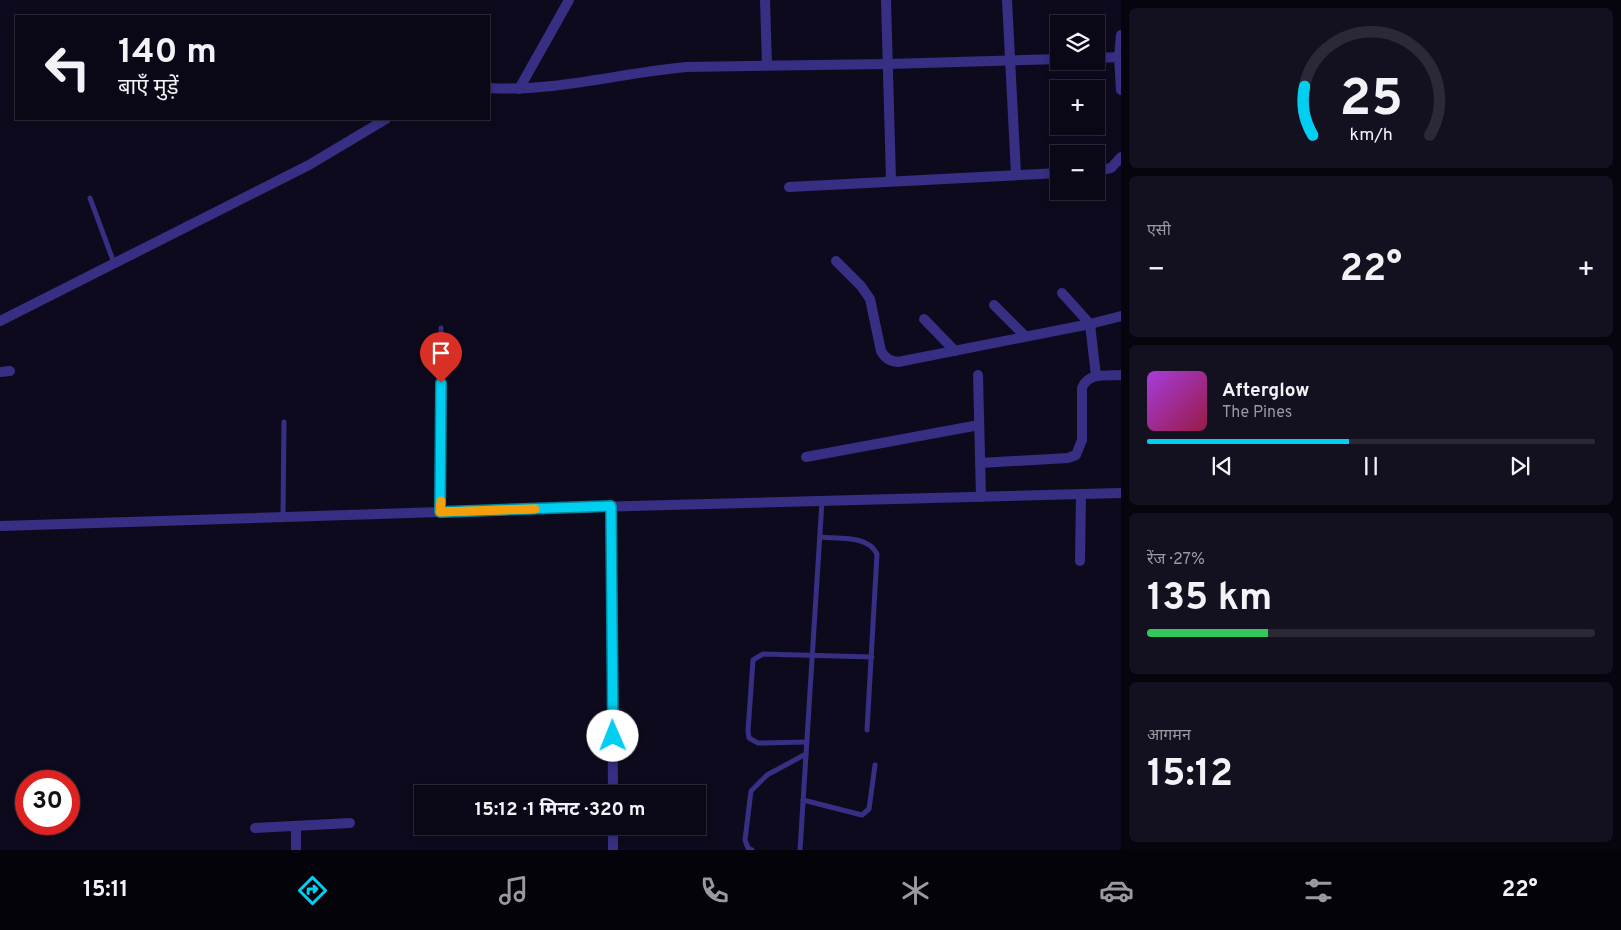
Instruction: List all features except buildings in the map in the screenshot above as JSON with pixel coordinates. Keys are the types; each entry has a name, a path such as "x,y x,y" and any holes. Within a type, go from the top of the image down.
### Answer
{"street":[{"path":"520,89 568,0"},
{"path":"765,0 767,65"},
{"path":"886,0 891,180"},
{"path":"1006,0 1016,174"},
{"path":"1121,34 1121,90"},
{"path":"1105,58 1120,57"},
{"path":"490,88 520,89 566,86 669,68 1050,59"},
{"path":"0,321 309,165 384,120"},
{"path":"1105,169 1111,168 1121,157"},
{"path":"789,187 1050,172"},
{"path":"836,261 861,286 870,299 881,351 885,358 898,362 1090,324 1121,316"},
{"path":"1062,293 1090,324 1096,376"},
{"path":"994,305 1025,336"},
{"path":"924,319 955,351"},
{"path":"978,374 981,497"},
{"path":"980,463 1068,458 1076,454 1082,440 1082,388 1089,378 1121,375"},
{"path":"806,457 979,424"},
{"path":"0,526 611,506 1121,493"},
{"path":"1080,561 1081,494"},
{"path":"611,506 613,785"},
{"path":"254,828 350,823"},
{"path":"296,826 296,850"},
{"path":"613,835 613,850"}],"lane":[{"path":"90,198 114,264"},
{"path":"440,512 441,328"},
{"path":"283,516 284,422"},
{"path":"800,850 822,501"},
{"path":"820,537 862,540 869,544 877,554 867,730"},
{"path":"807,742 758,742 749,738 752,664 756,656 763,654 872,657"},
{"path":"752,850 748,848 745,840 751,791 767,775 806,754"},
{"path":"803,800 862,815 868,808 875,765"}],"slow traffic":[{"path":"441,501 440,512 535,509"}],"route":[{"path":"441,383 440,512 611,506 613,736"}]}
